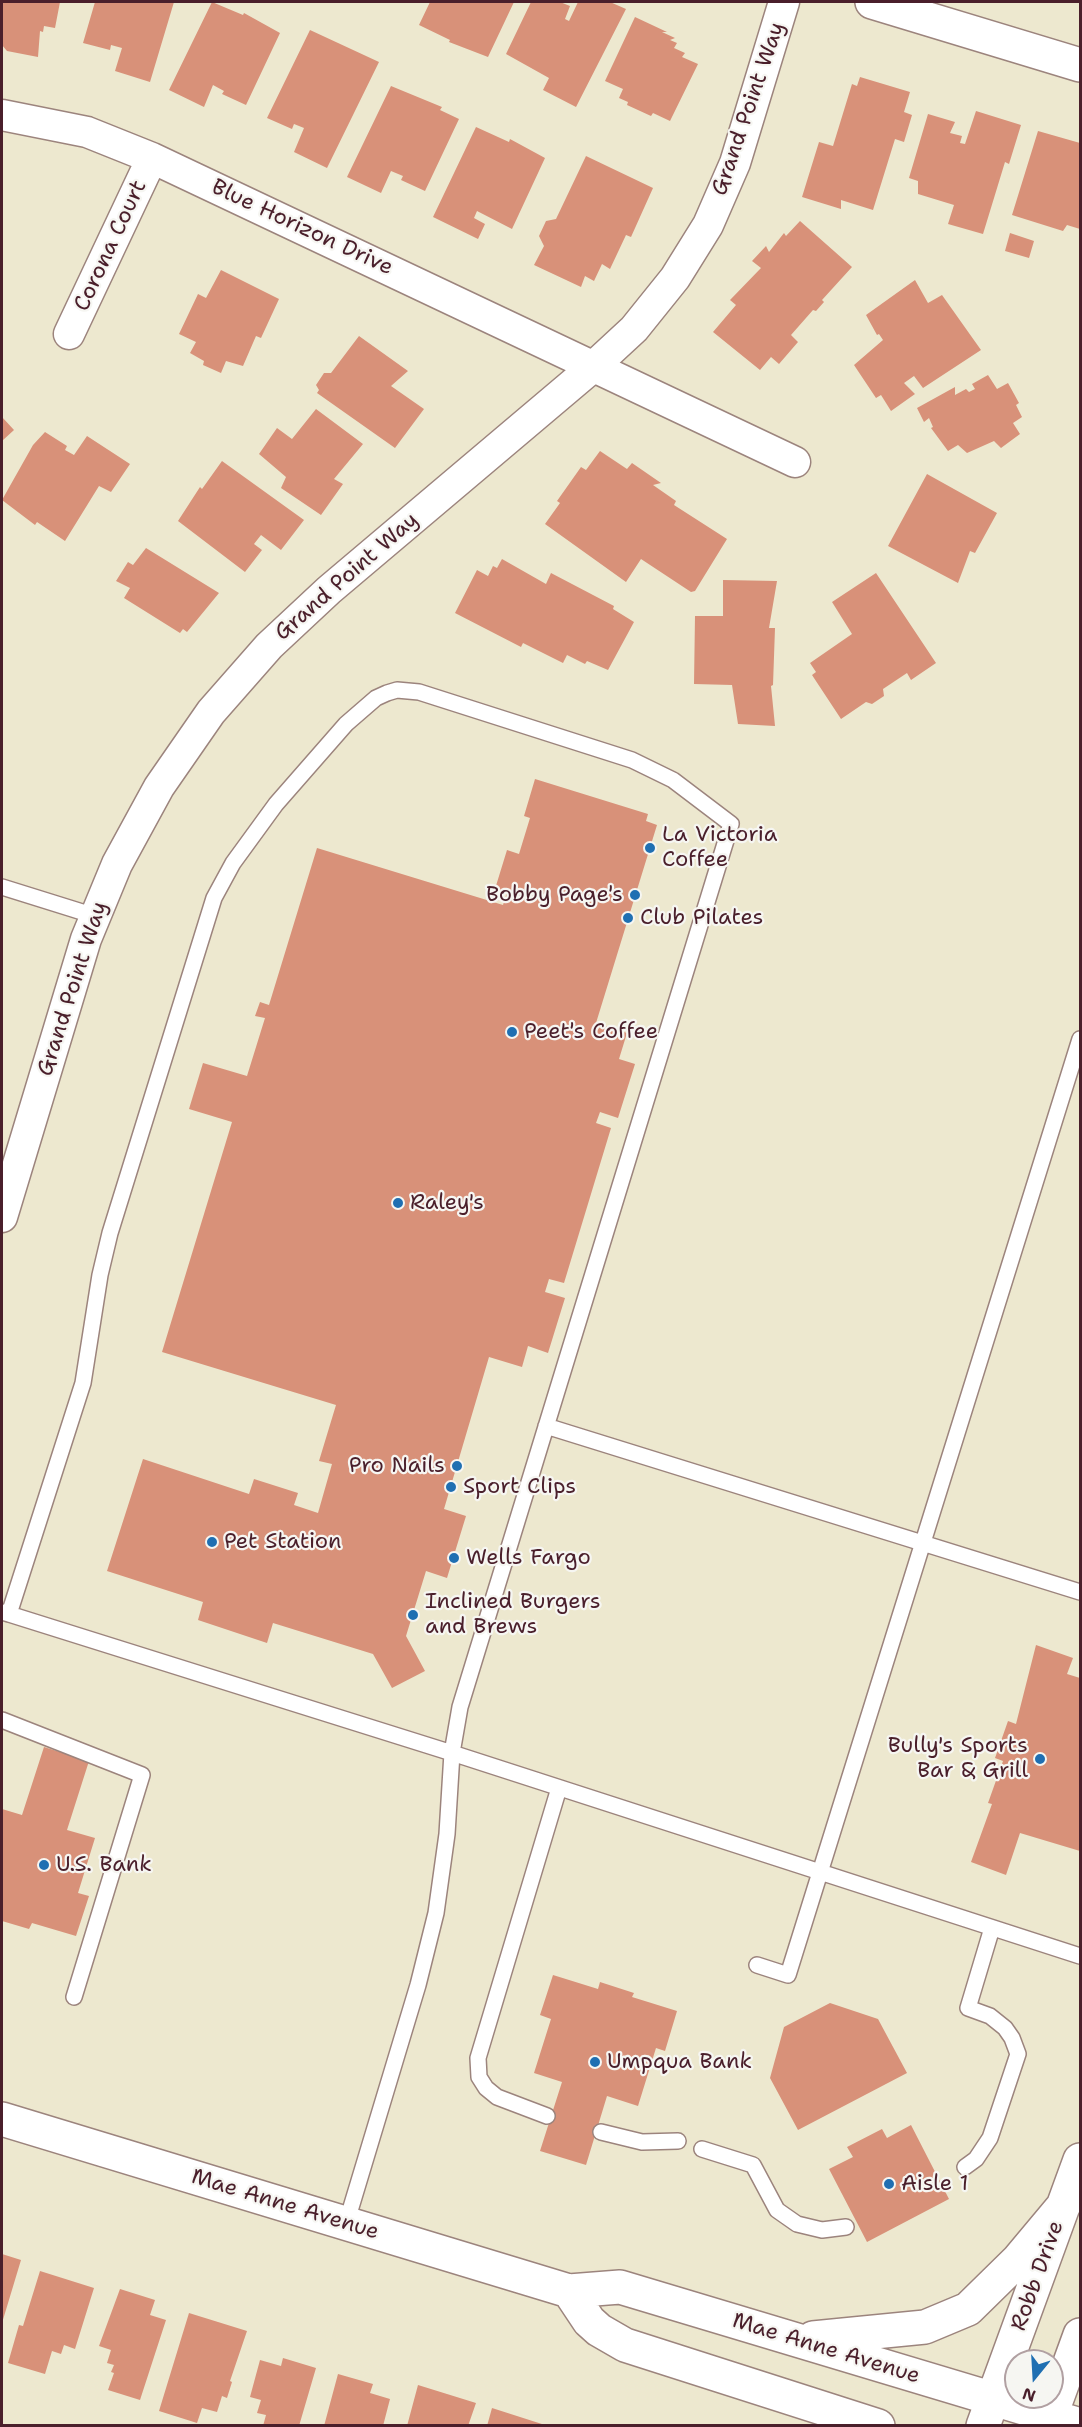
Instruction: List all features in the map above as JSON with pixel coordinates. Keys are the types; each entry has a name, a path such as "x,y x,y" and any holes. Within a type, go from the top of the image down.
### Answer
{"main road":[{"path":"872,2 1080,65"},
{"name":"Mae Anne Avenue","path":"2,2119 569,2291 620,2287 792,2340 988,2412 1059,2422"},
{"name":"Robb Drive","path":"988,2412 1080,2160"},
{"path":"792,2340 900,2332 948,2320 981,2299 1018,2260 1064,2205"},
{"path":"569,2291 589,2321 618,2342 878,2426"},
{"path":"1059,2422 1080,2335"},
{"path":"762,2389 804,2426"}],"street":[{"name":"Grand Point Way","path":"2,1217 86,939 117,864 159,787 211,712 269,646 329,590 594,366 634,328 675,279 708,225 735,163 784,2"},
{"name":"Blue Horizon Drive","path":"2,115 87,132 153,158 795,462"},
{"name":"Corona Court","path":"69,334 153,158"}],"lane":[{"path":"346,2224 418,1985 436,1913 447,1834 452,1754 460,1707 731,824 673,780 632,760 418,692 397,690 376,698 346,724 276,804 233,862 214,898 110,1233 100,1275 83,1383 5,1613 452,1754 559,1788 1080,1956"},
{"path":"2,887 95,916"},
{"path":"758,1965 788,1975 1080,1039"},
{"path":"546,1426 1080,1592"},
{"path":"2,1720 142,1775 74,1997"},
{"path":"547,2116 497,2097 479,2077 478,2058 559,1788"},
{"path":"964,2167 976,2159 990,2138 1018,2054 1012,2038 990,2016 968,2008 992,1928"},
{"path":"601,2132 642,2142 678,2141"},
{"path":"702,2149 753,2165 777,2210 786,2218 803,2226 822,2230 846,2226"}],"building":[{"path":"2,2 60,2 55,28 44,26 43,32 40,31 38,57 7,51 2,45"},
{"path":"95,2 174,2 150,82 115,71 122,48 111,45 110,50 83,43"},
{"path":"212,2 243,15 244,13 280,33 246,105 222,94 224,91 213,85 204,107 169,90"},
{"path":"430,2 514,2 488,57 449,42 450,40 419,25"},
{"path":"531,2 560,2 570,6 565,19 569,21 578,2 610,2 626,9 576,107 543,90 549,78 506,54"},
{"path":"635,17 667,32 662,32 675,38 670,40 677,43 674,48 685,53 682,57 698,64 670,121 653,113 651,116 627,105 628,102 619,98 623,89 605,81"},
{"path":"310,30 379,62 327,168 294,152 304,128 294,124 292,129 267,118"},
{"path":"860,77 910,92 904,112 912,115 904,142 895,139 873,210 841,200 841,209 802,197 819,142 833,146 852,84 857,86"},
{"path":"391,86 442,107 440,110 459,119 425,191 401,180 403,176 391,171 381,193 347,177"},
{"path":"976,111 1021,125 1009,164 1005,162 983,234 948,224 954,205 918,194 918,181 909,178 928,114 955,122 950,133 962,136 960,143 965,144"},
{"path":"476,127 509,142 510,139 545,158 512,229 477,211 474,218 485,224 478,239 433,217"},
{"path":"1038,131 1080,143 1080,229 1067,225 1063,231 1012,215"},
{"path":"586,156 653,188 631,237 626,235 610,269 602,264 594,281 585,276 581,287 534,265 544,246 539,236 546,221 556,219"},
{"path":"800,221 852,267 822,300 824,302 816,311 813,310 791,335 798,342 779,364 771,357 760,370 713,332 736,305 730,300 761,268 752,261 766,246 769,252 784,233 786,236"},
{"path":"1010,233 1034,241 1029,258 1005,251"},
{"path":"221,270 279,299 261,338 256,336 243,366 226,361 221,373 203,365 204,361 190,353 196,342 179,334 198,294 206,298"},
{"path":"915,280 928,303 942,295 981,350 923,388 914,376 904,383 915,394 891,411 881,395 876,398 854,365 883,340 879,334 877,335 866,315"},
{"path":"359,336 408,371 391,386 424,409 395,448 317,393 319,390 316,385 324,373 331,373"},
{"path":"988,375 997,389 1008,383 1019,403 1016,405 1022,417 1013,423 1020,434 1001,448 994,441 967,453 958,445 948,451 931,428 933,427 929,418 924,422 917,408 955,387 955,395 966,389 969,392 975,389 972,384"},
{"path":"316,409 363,444 334,479 343,484 321,515 281,488 286,477 259,454 277,428 292,439"},
{"path":"2,417 14,430 2,441"},
{"path":"45,432 67,446 65,450 74,455 87,436 130,464 111,492 99,486 65,541 37,522 35,525 2,500 33,445"},
{"path":"600,451 627,469 632,463 661,483 653,485 676,501 674,505 727,539 695,591 691,592 641,559 626,582 545,524 560,503 557,501 581,467 586,470"},
{"path":"222,461 304,520 281,550 261,535 254,544 262,550 245,572 178,521 200,487 202,489"},
{"path":"927,474 997,513 975,553 970,551 958,583 888,546"},
{"path":"146,548 219,593 187,632 183,629 180,633 124,598 130,588 116,581 128,562 133,565"},
{"path":"502,559 546,584 551,573 614,606 613,609 634,622 608,670 587,661 585,664 567,655 563,663 523,643 521,647 455,613 477,570 488,576 493,566 497,568"},
{"path":"876,573 936,663 911,680 907,673 883,689 884,696 872,704 866,702 841,719 812,675 816,672 810,663 852,634 832,602"},
{"path":"723,580 777,581 769,628 775,628 773,685 771,686 775,726 738,724 732,685 694,684 695,616 723,616"},
{"name":"Raley's","path":"535,779 648,814 646,821 657,825 596,1023 627,1033 619,1059 635,1064 618,1118 600,1112 596,1123 611,1128 564,1283 549,1279 545,1292 565,1298 548,1353 528,1346 522,1367 489,1357 444,1509 466,1516 447,1578 426,1571 406,1636 425,1671 392,1688 373,1654 273,1623 267,1643 198,1620 203,1602 107,1571 143,1459 249,1494 254,1479 298,1493 294,1505 318,1513 332,1464 319,1461 336,1405 162,1352 232,1122 189,1109 203,1063 247,1076 265,1018 255,1016 260,1002 269,1005 317,848 503,905 507,893 495,889 507,850 519,854 530,818 524,816"},
{"name":"Bully's Sports Bar & Grill","path":"1036,1645 1073,1658 1067,1674 1080,1678 1080,1851 1020,1833 1006,1875 971,1862 992,1804 988,1803 1003,1761 995,1758 1008,1721 1016,1724"},
{"name":"U.S. Bank","path":"44,1747 89,1761 67,1830 95,1838 78,1893 89,1896 76,1936 32,1923 29,1929 2,1921 2,1809 22,1815"},
{"name":"Umpqua Bank","path":"553,1975 598,1989 600,1982 634,1993 632,1997 677,2011 665,2051 656,2048 638,2106 607,2096 586,2165 540,2151 562,2082 534,2073 551,2019 540,2015"},
{"path":"830,2003 878,2019 907,2073 798,2130 770,2078 784,2027"},
{"name":"Aisle 1","path":"911,2125 949,2199 867,2242 829,2169 853,2157 847,2147 882,2129 887,2138"},
{"path":"2,2254 21,2260 2,2323"},
{"path":"40,2271 94,2288 75,2349 64,2345 61,2354 52,2351 45,2374 8,2363 19,2325 23,2326"},
{"path":"120,2289 155,2300 150,2315 166,2320 140,2400 108,2390 114,2373 111,2372 114,2365 107,2363 111,2350 99,2346"},
{"path":"189,2313 247,2331 230,2381 232,2382 227,2398 222,2396 217,2412 202,2408 197,2423 159,2411"},
{"path":"283,2358 316,2368 299,2426 263,2426 266,2415 257,2413 261,2400 250,2397 260,2360 281,2366"},
{"path":"338,2374 373,2384 370,2393 390,2399 383,2426 324,2426"},
{"path":"418,2385 476,2403 468,2426 407,2426"},
{"path":"492,2408 545,2425 545,2426 487,2426"}],"place":[{"name":"La Victoria Coffee","path":"650,848"},
{"name":"Bobby Page's","path":"635,895"},
{"name":"Club Pilates","path":"628,918"},
{"name":"Peet's Coffee","path":"512,1032"},
{"name":"Raley's","path":"398,1203"},
{"name":"Pro Nails","path":"457,1466"},
{"name":"Sport Clips","path":"451,1487"},
{"name":"Pet Station","path":"212,1542"},
{"name":"Wells Fargo","path":"454,1558"},
{"name":"Inclined Burgers and Brews","path":"413,1615"},
{"name":"Bully's Sports Bar & Grill","path":"1040,1759"},
{"name":"U.S. Bank","path":"44,1865"},
{"name":"Umpqua Bank","path":"595,2062"},
{"name":"Aisle 1","path":"889,2184"}]}
